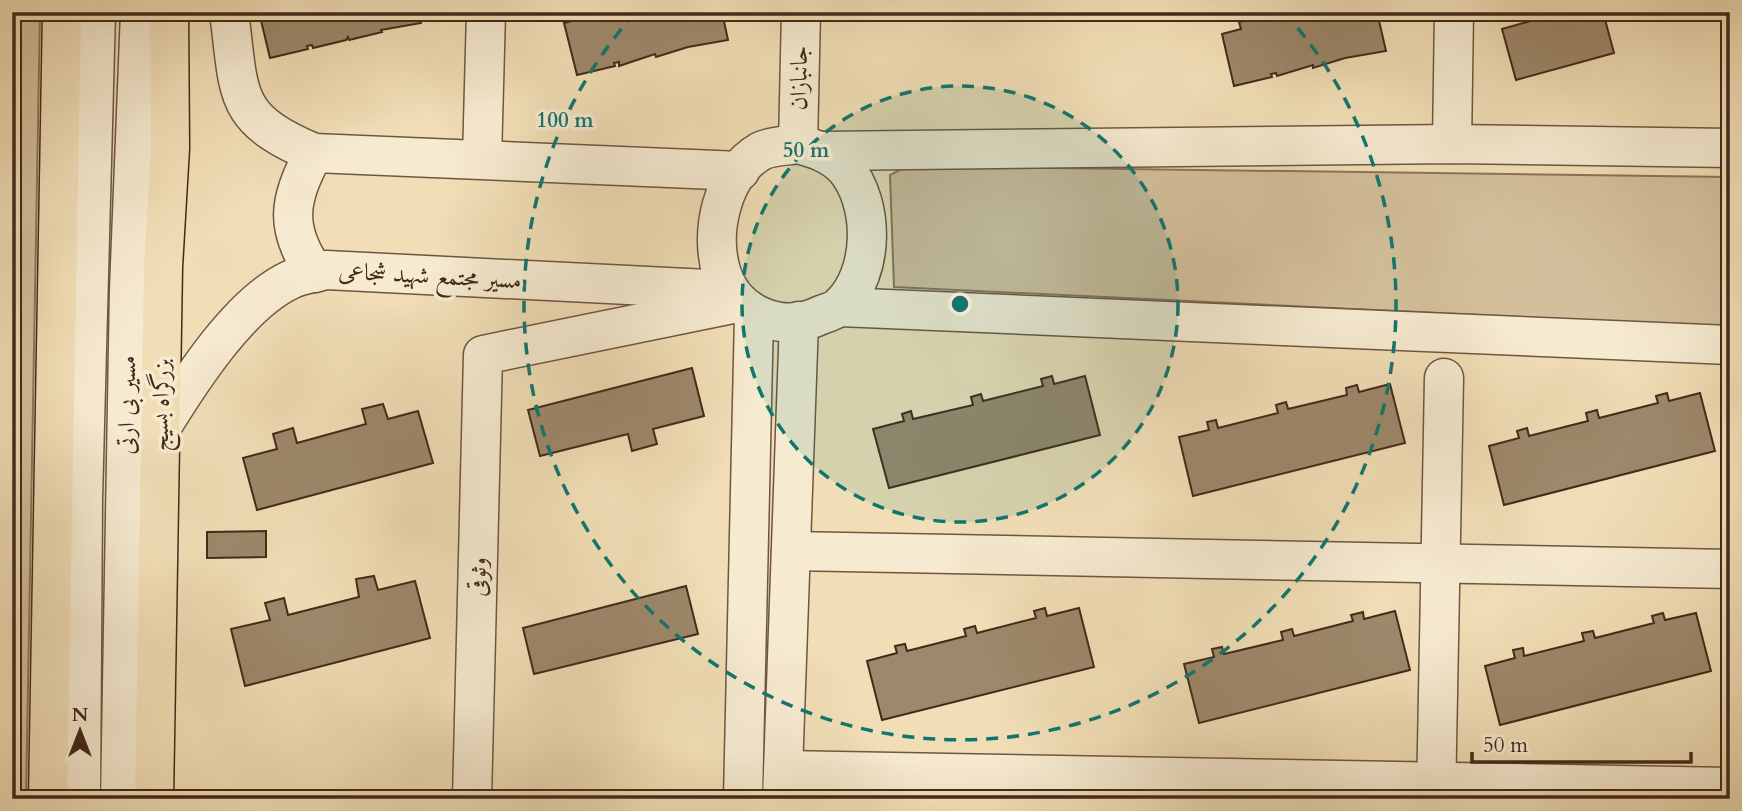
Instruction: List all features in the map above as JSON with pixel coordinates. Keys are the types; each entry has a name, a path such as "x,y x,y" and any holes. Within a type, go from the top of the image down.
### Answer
{"highway":[{"path":"48,799 62,12"},
{"name":"بزرگراه بسیج","path":"154,799 161,428 170,148 169,12"}],"street":[{"name":"مسیر بی ارتی","path":"81,799 83,499 96,12"},
{"name":"مسیر بی ارتی","path":"120,799 129,290 140,12"},
{"path":"229,12 238,81 253,118 276,137 314,153 740,171"},
{"path":"482,159 486,12"},
{"name":"جانبازان","path":"801,12 810,148"},
{"path":"1452,144 1454,12"},
{"path":"743,799 740,303 718,261 718,227 725,192 740,171 762,150 1452,144 1730,148"},
{"path":"810,148 845,168 863,202 868,233 855,284 840,307"},
{"path":"314,153 295,199 293,229 299,250 315,273"},
{"name":"مسیر مجتمع شهید شجاعی","path":"161,428 190,381 256,302 290,280 326,270 740,303"},
{"path":"740,303 778,322 811,320 840,307 1730,345"},
{"name":"وثوقی","path":"472,799 483,355 740,303"},
{"path":"799,321 783,784 1436,790 1730,788"},
{"path":"1436,790 1444,378"},
{"path":"791,551 1730,569"}],"shaded area":[{"path":"12,12 40,12 26,799 12,799"},
{"path":"907,166 1730,177 1730,327 894,287 890,175"}],"building":[{"path":"259,12 419,12 421,23 381,30 382,32 349,40 348,37 346,40 313,48 312,45 307,46 308,49 270,58"},
{"path":"582,12 722,12 728,40 688,47 656,57 655,54 619,66 619,62 614,63 615,66 577,75 564,23 583,18"},
{"path":"1250,12 1265,12 1266,18 1279,14 1280,21 1315,12 1377,12 1386,51 1345,58 1313,68 1313,65 1277,76 1276,73 1271,74 1272,77 1234,86 1222,34 1241,29 1239,22 1252,19"},
{"path":"1563,12 1603,12 1614,53 1516,80 1502,29"},
{"path":"692,368 704,416 653,429 657,444 632,451 628,434 540,456 528,410"},
{"path":"1052,376 1054,384 1085,376 1100,435 889,488 873,429 904,421 902,414 911,411 913,419 973,405 971,397 981,394 983,401 1043,386 1041,379"},
{"path":"1390,384 1405,443 1193,496 1179,437 1209,430 1207,422 1216,420 1218,428 1278,413 1276,405 1286,402 1288,409 1347,395 1346,388 1357,385 1359,392"},
{"path":"1667,393 1669,401 1700,393 1715,451 1504,505 1489,446 1519,438 1517,431 1527,428 1529,436 1588,421 1586,413 1597,410 1599,418 1658,403 1656,396"},
{"path":"383,404 388,419 418,411 433,463 257,510 243,458 277,449 273,434 293,428 297,443 366,424 362,409"},
{"path":"266,531 266,557 207,558 207,532"},
{"path":"374,576 378,590 415,581 430,638 245,686 231,629 270,620 265,603 284,598 288,615 359,597 356,579"},
{"path":"686,586 698,634 534,674 523,628"},
{"path":"1045,608 1047,616 1079,608 1094,667 882,720 867,661 897,653 895,646 905,644 907,651 966,636 964,629 975,626 977,633 1036,618 1034,611"},
{"path":"1395,611 1410,670 1199,723 1184,664 1214,657 1212,649 1222,647 1224,654 1283,640 1281,632 1292,629 1294,636 1353,621 1351,615 1363,612 1364,619"},
{"path":"1663,613 1665,620 1696,613 1711,671 1500,725 1485,666 1515,658 1513,650 1523,648 1524,656 1584,641 1582,633 1593,631 1595,638 1654,623 1652,616"}]}
